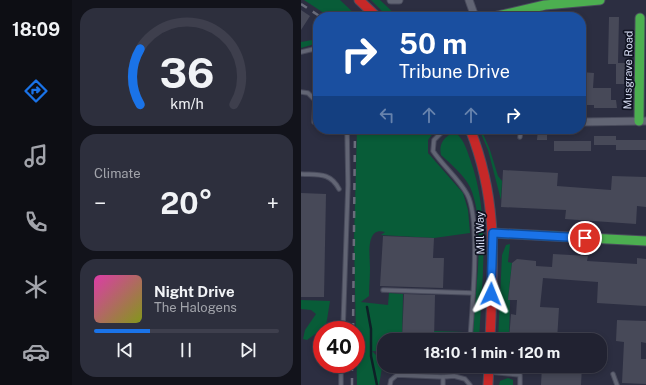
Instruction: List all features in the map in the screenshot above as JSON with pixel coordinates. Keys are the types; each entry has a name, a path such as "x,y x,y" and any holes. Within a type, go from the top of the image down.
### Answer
{"street":[{"path":"359,0 372,12"},
{"path":"469,0 473,12"},
{"path":"519,12 545,3 600,0"},
{"name":"Musgrave Road","path":"586,122 643,121 640,18"},
{"name":"Mill Way","path":"472,134 477,144 488,181 493,233 490,333"},
{"path":"493,233 646,241"},
{"path":"488,385 489,373"}],"lane":[{"path":"301,52 313,49"},
{"path":"301,92 308,93 313,98"},
{"path":"343,321 348,185 347,134"},
{"path":"440,134 434,140 433,151 468,195 474,219 473,293 470,333"},
{"path":"301,174 327,176 335,180 339,189"},
{"path":"383,290 473,293"},
{"path":"341,373 341,385"},
{"path":"510,373 520,375 520,385"},
{"path":"613,374 617,385"},
{"path":"390,385 391,380 397,375 453,376 465,379 469,384"},
{"path":"443,377 443,385"}],"green space":[{"path":"304,0 340,0 353,12 322,12"},
{"path":"371,0 380,0 393,12 383,12"},
{"path":"313,40 313,44 301,48 301,42"},
{"path":"357,134 432,134 428,140 428,153 463,193 468,210 470,233 434,238 381,235 385,232 379,231 371,238 369,250 369,296 361,302 388,305 389,293 403,294 402,333 377,333 377,351 372,351 377,356 377,373 381,373 379,385 357,385 357,373 365,373 365,321 356,321 354,241"},
{"path":"481,134 483,134 498,176 502,181 501,200 488,150"},
{"path":"449,135 458,135 462,140 477,181 481,203 483,225 483,271 479,333 473,333 479,242 475,203 470,187 461,174 441,155 440,149 445,139"},
{"path":"510,244 508,262 512,263 508,299 510,300 509,333 498,333 502,255 506,245"},
{"path":"301,300 330,301 327,321 313,321 313,336 307,340 303,339 305,330 316,314 311,310 301,309"},
{"path":"434,331 464,332 464,333 434,333"},
{"path":"508,378 513,380 513,385 499,385 500,381"}],"building":[{"path":"301,10 310,16 301,30"},
{"path":"609,17 619,17 618,63 625,63 624,84 616,84 616,64 608,64"},
{"path":"586,72 594,73 593,88 611,88 611,100 616,100 617,108 594,108 594,105 586,105"},
{"path":"538,134 547,134 547,140 537,140"},
{"path":"594,136 616,136 616,145 594,145"},
{"path":"616,140 646,140 646,150 616,150"},
{"path":"554,141 591,141 591,151 554,151"},
{"path":"503,170 558,173 557,186 611,190 612,176 646,177 646,207 637,206 636,224 565,219 566,210 501,207"},
{"path":"301,193 326,194 324,297 301,297"},
{"path":"383,236 434,238 433,258 444,258 443,288 380,286"},
{"path":"553,254 588,256 587,261 637,264 637,258 646,259 646,306 597,303 598,282 543,278 540,307 559,308 557,333 510,333 511,314 516,315 517,300 508,300 512,263 517,259 536,261 536,266 552,267"},
{"path":"404,294 435,295 434,333 402,333"},
{"path":"617,320 646,321 646,343 641,342 641,359 646,359 646,384 622,383 624,342 616,341"},
{"path":"542,373 582,373 581,385 541,385"}],"waterway":[{"path":"367,307 371,329 371,356 377,385"}],"railway":[{"path":"301,4 313,12"},
{"path":"353,321 355,134"},
{"path":"352,373 352,385"}],"traffic: fast":[{"path":"515,12 545,5 600,0"},
{"path":"639,121 640,18"},
{"path":"493,233 646,241"}],"traffic: jam":[{"path":"359,0 372,12"},
{"path":"472,134 486,182 490,208 493,259 490,333"},
{"path":"488,385 489,373"}],"route":[{"path":"491,294 493,233 585,238"}]}
